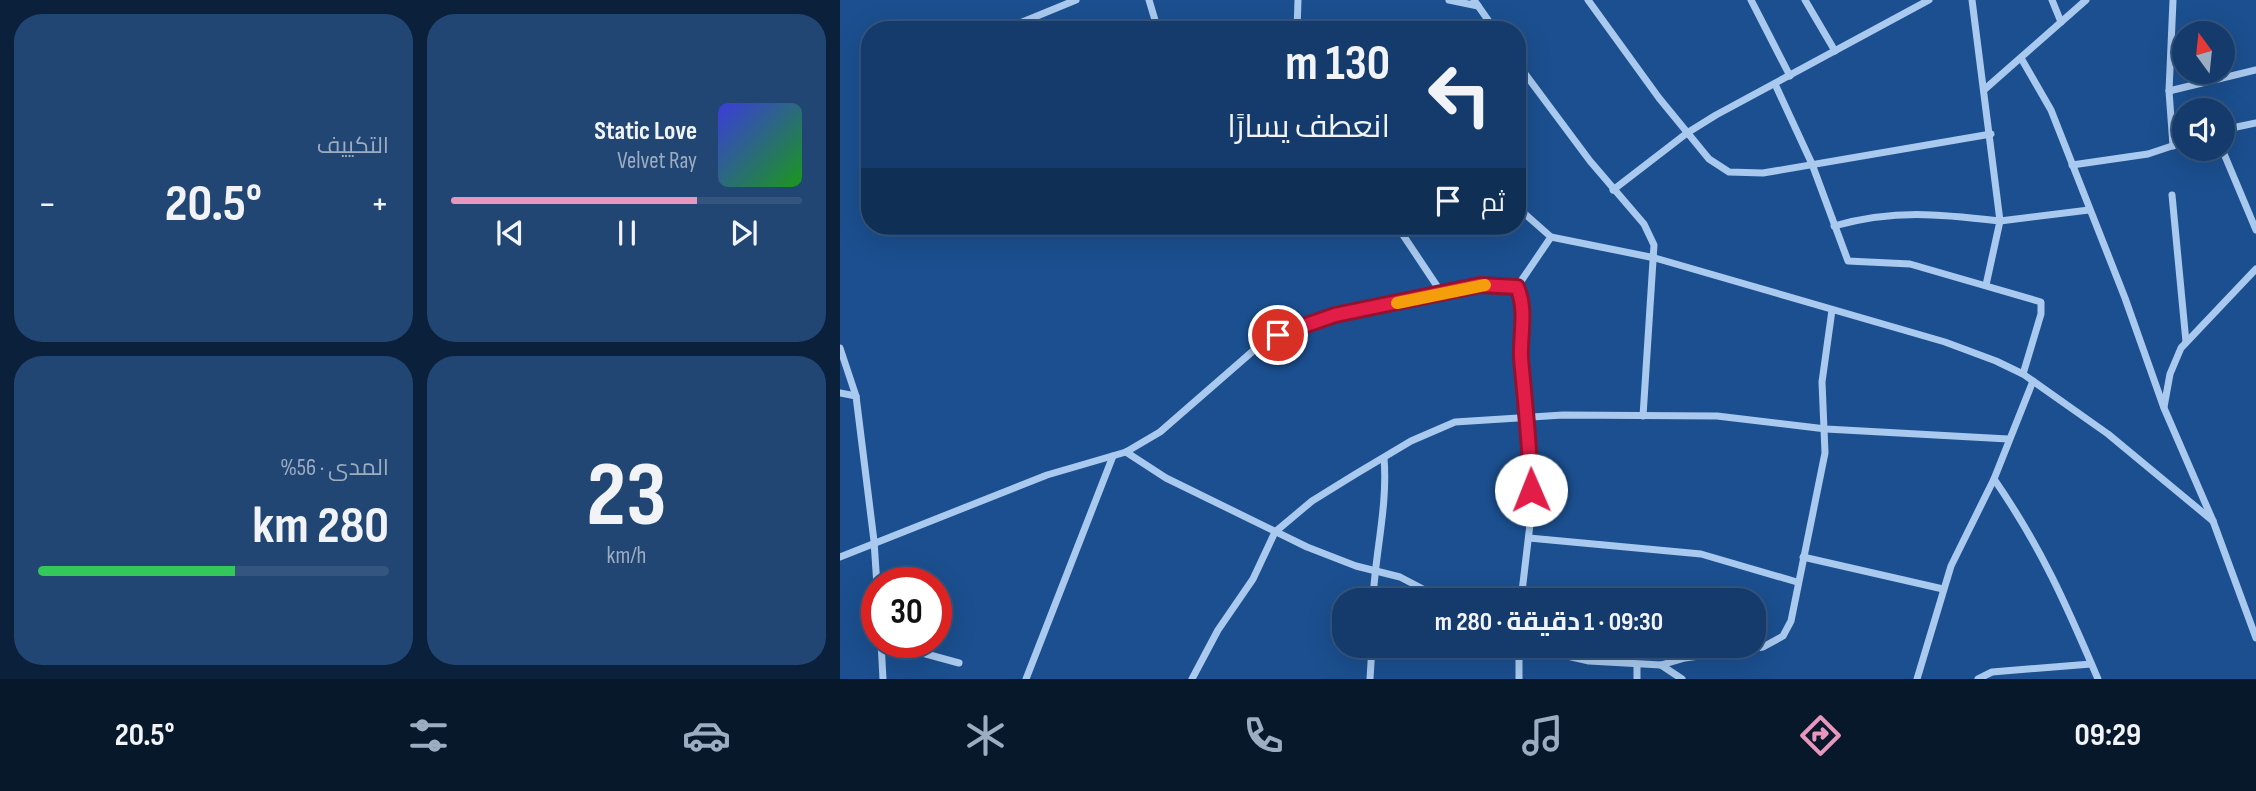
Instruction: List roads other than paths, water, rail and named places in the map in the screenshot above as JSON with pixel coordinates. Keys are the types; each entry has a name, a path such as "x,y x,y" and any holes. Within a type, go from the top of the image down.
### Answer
{"street":[{"path":"1024,21 1074,0"},
{"path":"1149,0 1155,21"},
{"path":"1297,21 1298,0"},
{"path":"1449,0 1476,3 1489,21"},
{"path":"1588,0 1687,133 1716,165 1729,172 1763,173 1991,134"},
{"path":"1751,0 1790,76"},
{"path":"1805,0 1835,51"},
{"path":"1614,190 1687,133 1929,0"},
{"path":"1972,0 2000,221 1986,285"},
{"path":"2052,0 2061,22"},
{"path":"1985,89 2085,0"},
{"path":"2172,132 2169,91 2173,0"},
{"path":"2021,58 2051,110 2125,298 2164,408 2213,521 2256,638"},
{"path":"2169,91 2256,69"},
{"path":"1526,75 1614,190 1644,224 1654,245 1643,416"},
{"path":"1775,84 1812,164 1849,261 1899,262 2042,303 2023,374"},
{"path":"2235,127 2256,123"},
{"path":"2072,165 2125,158 2172,146"},
{"path":"2227,161 2256,230"},
{"path":"2172,195 2186,342"},
{"path":"1834,226 1867,217 1912,213 2000,221 2089,210"},
{"path":"1526,215 1551,237 1655,258 1945,342 2023,374 2108,434 2213,521"},
{"path":"1403,235 1443,295"},
{"path":"1523,588 1529,538 1528,418 1521,355 1522,308 1517,287 1551,237"},
{"path":"2164,408 2169,374 2186,342 2256,269"},
{"path":"840,557 874,541 1047,475 1126,453 1160,432 1240,359 1278,335 1335,315 1443,295 1480,285 1517,287"},
{"path":"1576,658 1637,666 1661,666 1685,657 1754,649 1774,642 1789,629 1821,476 1826,429 1822,382 1832,310"},
{"path":"840,348 856,396 876,567"},
{"path":"1917,679 1943,589 1961,544 1994,480 2033,381"},
{"path":"840,393 856,396"},
{"path":"1192,679 1218,630 1253,579 1275,532 1312,501 1422,436 1455,422 1563,415 1747,417 1826,429 2008,439"},
{"path":"1126,453 1166,478 1275,532 1328,556 1400,577 1421,588"},
{"path":"1026,679 1113,456"},
{"path":"1373,588 1384,499 1384,458"},
{"path":"1994,480 2019,514 2054,577 2098,679"},
{"path":"1529,538 1701,554 1797,582"},
{"path":"1803,557 1943,589"},
{"path":"882,658 883,679"},
{"path":"941,658 960,663"},
{"path":"1370,679 1371,658"},
{"path":"1520,679 1521,658"},
{"path":"1978,679 1992,671 2091,664"},
{"path":"1637,666 1637,679"},
{"path":"1661,666 1682,679"}]}
